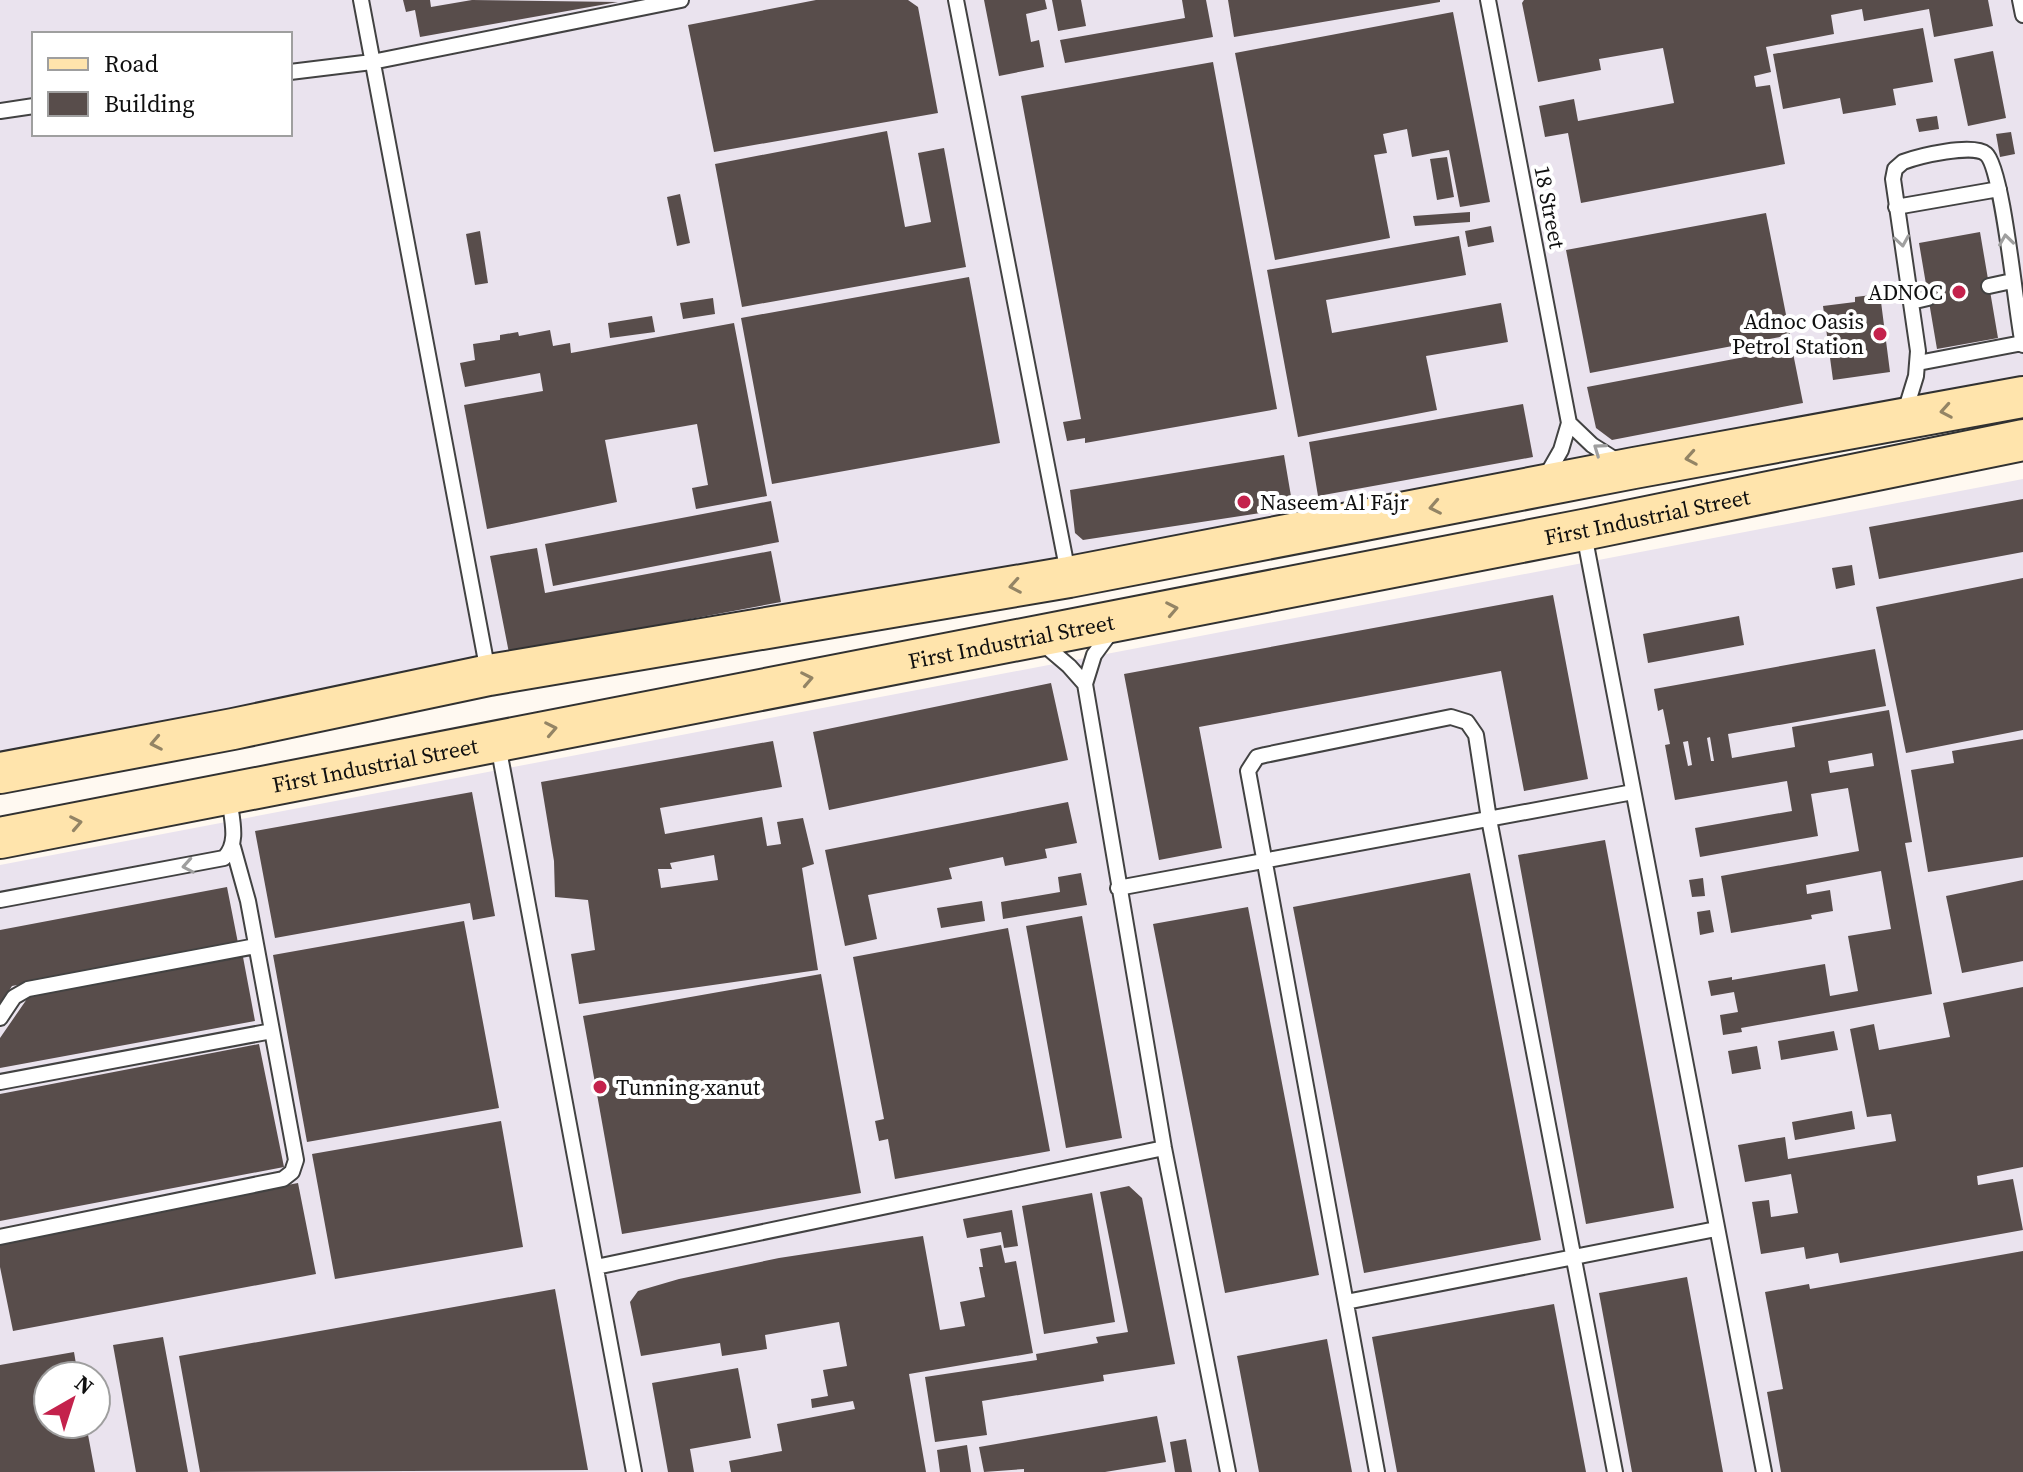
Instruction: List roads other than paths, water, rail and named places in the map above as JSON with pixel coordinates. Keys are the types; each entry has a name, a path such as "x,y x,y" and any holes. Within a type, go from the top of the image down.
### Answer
{"main road":[{"path":"0,773 233,729 489,675 1069,577 2023,397"},
{"name":"First Industrial Street","path":"0,838 1583,530 2023,440"}],"lane":[{"path":"361,0 489,675"},
{"path":"292,72 372,62 681,0"},
{"path":"956,0 1069,577"},
{"name":"18 Street","path":"1488,0 1569,423"},
{"path":"2020,0 2023,15"},
{"path":"0,111 32,106"},
{"path":"1902,419 1918,363 1893,174 1898,165 1908,160 1965,149 1979,150 1991,159 1999,189 2023,344 1918,363"},
{"path":"1896,207 1999,189"},
{"path":"1989,286 2012,281"},
{"path":"1911,302 1928,298"},
{"path":"1539,486 1555,463 1569,423 1592,445 1634,468"},
{"path":"1583,530 1764,1472"},
{"path":"1124,618 1094,655 1085,684 1164,1148 1228,1472"},
{"path":"1031,636 1051,649 1085,684"},
{"path":"1377,1472 1248,771 1257,757 1451,717 1467,722 1476,735 1489,819 1615,1472"},
{"path":"497,740 634,1472"},
{"path":"1118,888 1633,792"},
{"path":"0,1237 288,1177 295,1167 244,882 233,847 229,793"},
{"path":"0,900 217,861 233,847"},
{"path":"0,1018 14,997 28,989 256,946"},
{"path":"0,1082 272,1031"},
{"path":"596,1267 1164,1148"},
{"path":"1346,1302 1716,1229"}],"place":[{"name":"ADNOC","path":"1959,292"},
{"name":"Adnoc Oasis Petrol Station","path":"1880,334"},
{"name":"Naseem Al Fajr","path":"1244,502"},
{"name":"Tunning xanut","path":"600,1087"}]}
